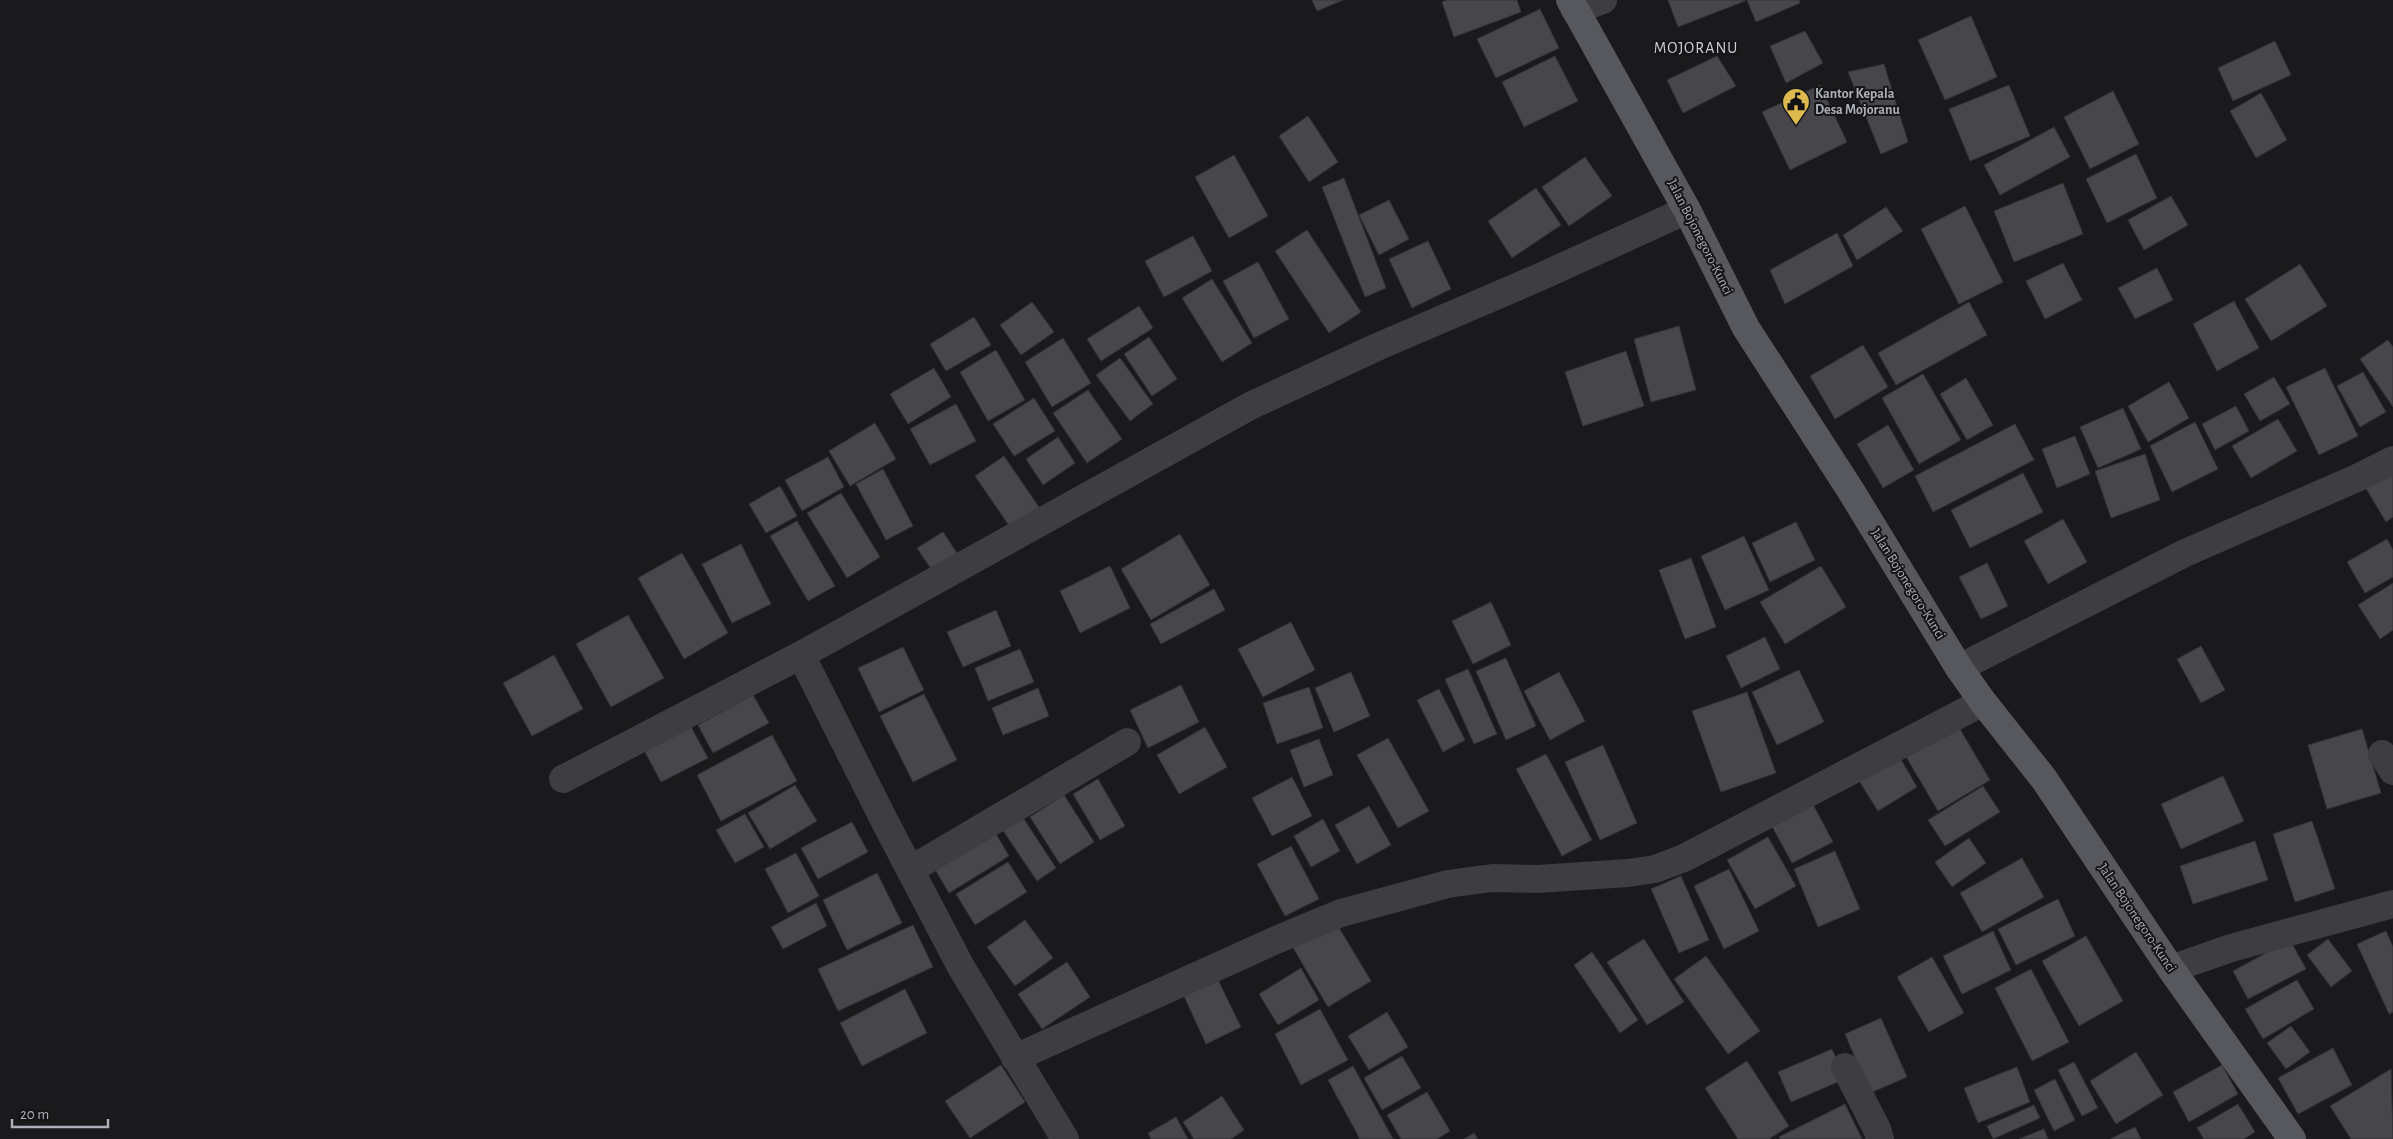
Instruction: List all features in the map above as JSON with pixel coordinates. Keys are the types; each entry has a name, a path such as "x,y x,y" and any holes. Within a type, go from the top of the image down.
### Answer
{"main road":[{"name":"Jalan Bojonegoro-Kunci","path":"1573,5 1687,210 1746,328 1851,491 1959,668 1983,702 2044,779 2171,969 2292,1139"}],"street":[{"path":"1573,5 1603,0"},
{"path":"563,779 801,655 1250,406 1377,347 1540,277 1687,210"},
{"path":"1959,668 2185,553 2393,460"},
{"path":"801,655 961,967 1065,1139"},
{"path":"1015,1058 1276,940 1350,910 1448,884 1492,878 1538,879 1628,873 1655,869 1676,861 1983,702"},
{"path":"910,870 1127,742"},
{"path":"2171,969 2231,948 2393,904"},
{"path":"1845,1067 1877,1129 1880,1139"}],"building":[{"path":"1312,0 1343,0 1317,11"},
{"path":"1447,0 1517,0 1521,12 1454,37 1442,2"},
{"path":"1668,0 1745,0 1745,1 1678,27"},
{"path":"1747,0 1799,0 1800,3 1756,22"},
{"path":"1540,9 1559,48 1496,78 1477,39"},
{"path":"1971,16 1997,77 1945,100 1918,40"},
{"path":"1805,31 1823,63 1786,83 1770,46"},
{"path":"2275,41 2291,75 2233,101 2218,68"},
{"path":"1555,56 1578,101 1524,127 1502,82"},
{"path":"1717,56 1736,86 1683,113 1667,80"},
{"path":"1884,64 1908,142 1881,154 1848,72"},
{"path":"1820,85 1847,142 1790,170 1762,112"},
{"path":"2009,85 2030,136 1970,161 1949,109"},
{"path":"2113,91 2139,144 2090,169 2064,117"},
{"path":"2261,93 2287,140 2256,158 2230,111"},
{"path":"1308,116 1338,162 1309,182 1279,136"},
{"path":"2054,127 2070,157 2000,195 1984,165"},
{"path":"2136,154 2157,198 2107,223 2086,179"},
{"path":"1234,155 1268,216 1229,238 1195,177"},
{"path":"1585,157 1612,196 1569,226 1542,187"},
{"path":"1344,178 1386,288 1365,297 1322,187"},
{"path":"2063,183 2083,234 2014,262 1994,211"},
{"path":"1536,188 1561,225 1512,258 1488,221"},
{"path":"2171,196 2188,225 2144,250 2128,220"},
{"path":"1389,200 1409,239 1379,255 1359,215"},
{"path":"1965,206 2003,282 1959,304 1921,229"},
{"path":"1886,207 1903,231 1857,260 1843,235"},
{"path":"1307,230 1361,312 1329,333 1275,251"},
{"path":"1837,233 1853,266 1785,304 1770,270"},
{"path":"1193,236 1212,271 1164,297 1145,261"},
{"path":"1428,241 1451,289 1412,308 1389,259"},
{"path":"1258,262 1289,319 1254,338 1223,281"},
{"path":"2063,263 2082,300 2045,319 2026,281"},
{"path":"2300,264 2327,306 2271,341 2245,299"},
{"path":"2157,268 2173,300 2135,319 2118,288"},
{"path":"1212,279 1252,343 1222,362 1182,298"},
{"path":"2234,301 2259,348 2217,371 2193,324"},
{"path":"1032,302 1054,332 1021,355 1000,325"},
{"path":"1969,302 1987,335 1896,385 1878,353"},
{"path":"1139,306 1153,328 1101,361 1087,339"},
{"path":"974,317 991,345 946,371 930,344"},
{"path":"1679,326 1696,390 1651,402 1634,339"},
{"path":"1149,337 1177,379 1152,396 1124,354"},
{"path":"1063,338 1091,383 1052,407 1025,362"},
{"path":"2388,340 2393,347 2393,407 2360,359"},
{"path":"1863,345 1888,387 1835,419 1810,376"},
{"path":"996,350 1025,400 988,421 960,372"},
{"path":"1626,351 1644,406 1583,426 1565,372"},
{"path":"1120,358 1153,404 1130,421 1096,375"},
{"path":"934,368 951,397 908,424 890,394"},
{"path":"2325,368 2358,436 2319,455 2286,387"},
{"path":"2363,372 2386,412 2360,427 2337,386"},
{"path":"1923,374 1961,440 1919,464 1882,398"},
{"path":"2274,377 2290,404 2260,421 2244,394"},
{"path":"1966,378 1993,425 1967,440 1940,394"},
{"path":"2169,382 2189,418 2148,442 2128,406"},
{"path":"1088,390 1122,439 1087,463 1053,413"},
{"path":"1034,398 1055,431 1014,456 993,424"},
{"path":"956,404 976,441 930,465 910,429"},
{"path":"2236,406 2249,431 2215,450 2202,424"},
{"path":"2123,408 2141,449 2098,468 2080,427"},
{"path":"2278,419 2297,451 2251,478 2232,446"},
{"path":"2195,422 2218,469 2172,492 2150,446"},
{"path":"875,423 896,459 850,486 829,451"},
{"path":"2015,424 2034,460 1933,512 1915,476"},
{"path":"1888,425 1914,470 1883,488 1857,444"},
{"path":"2075,436 2090,474 2057,488 2042,449"},
{"path":"1058,437 1075,463 1043,485 1026,459"},
{"path":"2145,454 2160,500 2111,518 2095,471"},
{"path":"1004,456 1041,510 1012,530 975,476"},
{"path":"828,457 844,487 802,511 785,480"},
{"path":"883,469 913,526 886,540 856,484"},
{"path":"2393,471 2393,517 2386,522 2364,485"},
{"path":"2023,473 2043,512 1970,548 1951,510"},
{"path":"780,486 797,516 766,533 749,504"},
{"path":"841,493 880,557 847,578 807,513"},
{"path":"2063,519 2087,562 2048,584 2024,541"},
{"path":"797,521 835,586 808,601 770,536"},
{"path":"1796,522 1815,560 1770,582 1752,543"},
{"path":"943,532 957,553 931,569 917,548"},
{"path":"1180,534 1210,585 1151,620 1121,569"},
{"path":"1744,536 1769,590 1725,610 1701,556"},
{"path":"2387,539 2393,550 2393,577 2365,593 2347,562"},
{"path":"741,544 771,604 732,623 702,564"},
{"path":"682,553 728,633 684,659 638,578"},
{"path":"1691,558 1716,627 1685,639 1659,570"},
{"path":"1987,563 2008,606 1981,619 1959,577"},
{"path":"1110,566 1130,608 1080,633 1060,591"},
{"path":"1821,566 1846,607 1785,644 1760,602"},
{"path":"2393,583 2393,630 2380,639 2358,605"},
{"path":"1214,589 1225,610 1161,644 1150,624"},
{"path":"1491,602 1511,645 1473,664 1452,621"},
{"path":"996,610 1011,646 963,667 947,632"},
{"path":"628,615 664,678 611,707 576,644"},
{"path":"1291,622 1315,670 1263,697 1238,649"},
{"path":"1765,637 1780,669 1741,688 1726,656"},
{"path":"2201,646 2225,690 2201,703 2177,659"},
{"path":"903,647 924,690 879,712 858,668"},
{"path":"1020,649 1034,682 988,701 975,668"},
{"path":"554,655 583,709 532,736 503,683"},
{"path":"1506,658 1536,726 1506,740 1476,671"},
{"path":"1468,669 1497,734 1474,744 1445,679"},
{"path":"1799,670 1824,722 1777,745 1752,692"},
{"path":"1351,672 1370,716 1334,732 1315,688"},
{"path":"1559,672 1585,721 1550,740 1524,691"},
{"path":"1181,685 1199,722 1148,748 1130,710"},
{"path":"1309,687 1323,728 1277,744 1263,703"},
{"path":"1038,688 1049,716 1003,735 992,708"},
{"path":"1439,689 1465,740 1443,752 1417,700"},
{"path":"1747,692 1776,773 1721,792 1692,711"},
{"path":"924,694 957,760 913,782 880,716"},
{"path":"753,695 769,723 713,753 698,725"},
{"path":"1957,724 1990,780 1938,811 1905,755"},
{"path":"690,725 708,758 661,782 644,750"},
{"path":"1205,727 1227,767 1179,794 1157,755"},
{"path":"2362,729 2381,793 2327,809 2308,745"},
{"path":"772,735 797,781 721,821 697,775"},
{"path":"1388,738 1429,811 1398,828 1357,755"},
{"path":"1319,739 1333,775 1304,787 1290,750"},
{"path":"1603,745 1637,823 1600,840 1565,762"},
{"path":"1896,751 1917,787 1878,811 1856,776"},
{"path":"1546,754 1592,840 1562,856 1516,769"},
{"path":"2223,776 2244,821 2181,849 2161,804"},
{"path":"1292,777 1312,816 1272,836 1252,798"},
{"path":"1098,779 1125,826 1100,840 1073,794"},
{"path":"795,785 817,821 770,849 748,813"},
{"path":"1983,786 2000,812 1945,846 1928,820"},
{"path":"1064,795 1094,842 1060,864 1030,817"},
{"path":"1809,797 1833,842 1792,863 1768,819"},
{"path":"1369,806 1391,845 1357,864 1335,825"},
{"path":"1020,813 1056,868 1037,881 1000,826"},
{"path":"745,814 764,847 735,863 716,830"},
{"path":"1323,819 1340,851 1311,867 1294,836"},
{"path":"2312,821 2335,889 2295,902 2273,834"},
{"path":"852,822 868,852 818,879 801,848"},
{"path":"993,829 1009,856 949,893 933,866"},
{"path":"1768,837 1796,886 1755,909 1727,860"},
{"path":"1969,838 1986,863 1952,887 1935,862"},
{"path":"2255,841 2268,880 2193,904 2180,866"},
{"path":"1291,846 1319,899 1285,916 1257,864"},
{"path":"1835,851 1860,909 1818,927 1794,869"},
{"path":"796,853 819,896 788,913 765,869"},
{"path":"2022,858 2044,897 1982,932 1960,893"},
{"path":"1008,862 1027,892 975,925 956,894"},
{"path":"1729,869 1759,931 1724,949 1694,886"},
{"path":"877,873 902,923 847,950 823,900"},
{"path":"1681,876 1709,940 1679,953 1651,889"},
{"path":"2058,899 2075,936 2016,965 1998,929"},
{"path":"816,903 827,926 783,949 771,927"},
{"path":"1025,920 1053,958 1015,986 987,947"},
{"path":"1335,921 1371,981 1328,1007 1292,946"},
{"path":"913,925 933,967 838,1011 818,969"},
{"path":"1993,931 2011,970 1962,994 1943,956"},
{"path":"2386,931 2393,947 2393,1012 2389,1014 2357,944"},
{"path":"2086,936 2123,1001 2079,1026 2042,961"},
{"path":"1644,939 1684,1002 1647,1025 1607,962"},
{"path":"2328,939 2352,971 2331,987 2307,955"},
{"path":"2290,940 2306,969 2248,999 2233,971"},
{"path":"1592,952 1638,1020 1620,1033 1574,965"},
{"path":"1706,956 1760,1031 1728,1054 1674,979"},
{"path":"1932,957 1964,1013 1929,1032 1897,977"},
{"path":"1067,962 1090,997 1042,1029 1018,994"},
{"path":"1301,968 1319,1000 1278,1025 1259,994"},
{"path":"2031,969 2069,1042 2032,1061 1995,988"},
{"path":"1217,978 1241,1027 1206,1044 1183,994"},
{"path":"2297,980 2314,1009 2263,1039 2245,1009"},
{"path":"905,989 927,1033 862,1066 840,1023"},
{"path":"1320,1009 1348,1060 1301,1085 1275,1034"},
{"path":"1387,1012 1408,1047 1369,1070 1348,1036"},
{"path":"1881,1018 1907,1077 1870,1093 1845,1034"},
{"path":"2291,1026 2310,1052 2286,1069 2267,1043"},
{"path":"2333,1048 2352,1085 2298,1114 2278,1078"},
{"path":"1832,1049 1845,1079 1791,1102 1778,1072"},
{"path":"2136,1052 2163,1095 2116,1124 2090,1081"},
{"path":"1402,1056 1421,1088 1382,1110 1364,1078"},
{"path":"1747,1061 1789,1126 1769,1139 1738,1139 1705,1088"},
{"path":"2074,1062 2098,1108 2082,1116 2058,1070"},
{"path":"1001,1065 1025,1102 970,1138 945,1101"},
{"path":"2222,1065 2238,1094 2189,1122 2173,1092"},
{"path":"1353,1066 1393,1139 1360,1139 1328,1080"},
{"path":"2017,1067 2030,1102 1978,1123 1964,1088"},
{"path":"2391,1069 2393,1139 2351,1139 2330,1106"},
{"path":"2055,1079 2075,1120 2054,1131 2034,1090"},
{"path":"1427,1092 1450,1131 1437,1139 1401,1139 1387,1115"},
{"path":"1222,1096 1244,1130 1231,1139 1194,1139 1183,1122"},
{"path":"1845,1104 1862,1139 1780,1139 1779,1137"},
{"path":"2238,1104 2255,1132 2244,1139 2204,1139 2197,1128"},
{"path":"2034,1105 2040,1118 1993,1139 1987,1126"},
{"path":"1176,1117 1188,1139 1151,1139 1148,1133"},
{"path":"2135,1127 2141,1139 2110,1139"},
{"path":"2044,1129 2048,1139 2019,1139"},
{"path":"1474,1133 1478,1139 1464,1139"}],"place":[{"name":"Kantor Kepala Desa Mojoranu","path":"1796,126"}],"district":[{"name":"MOJORANU","path":"1696,48"}]}
